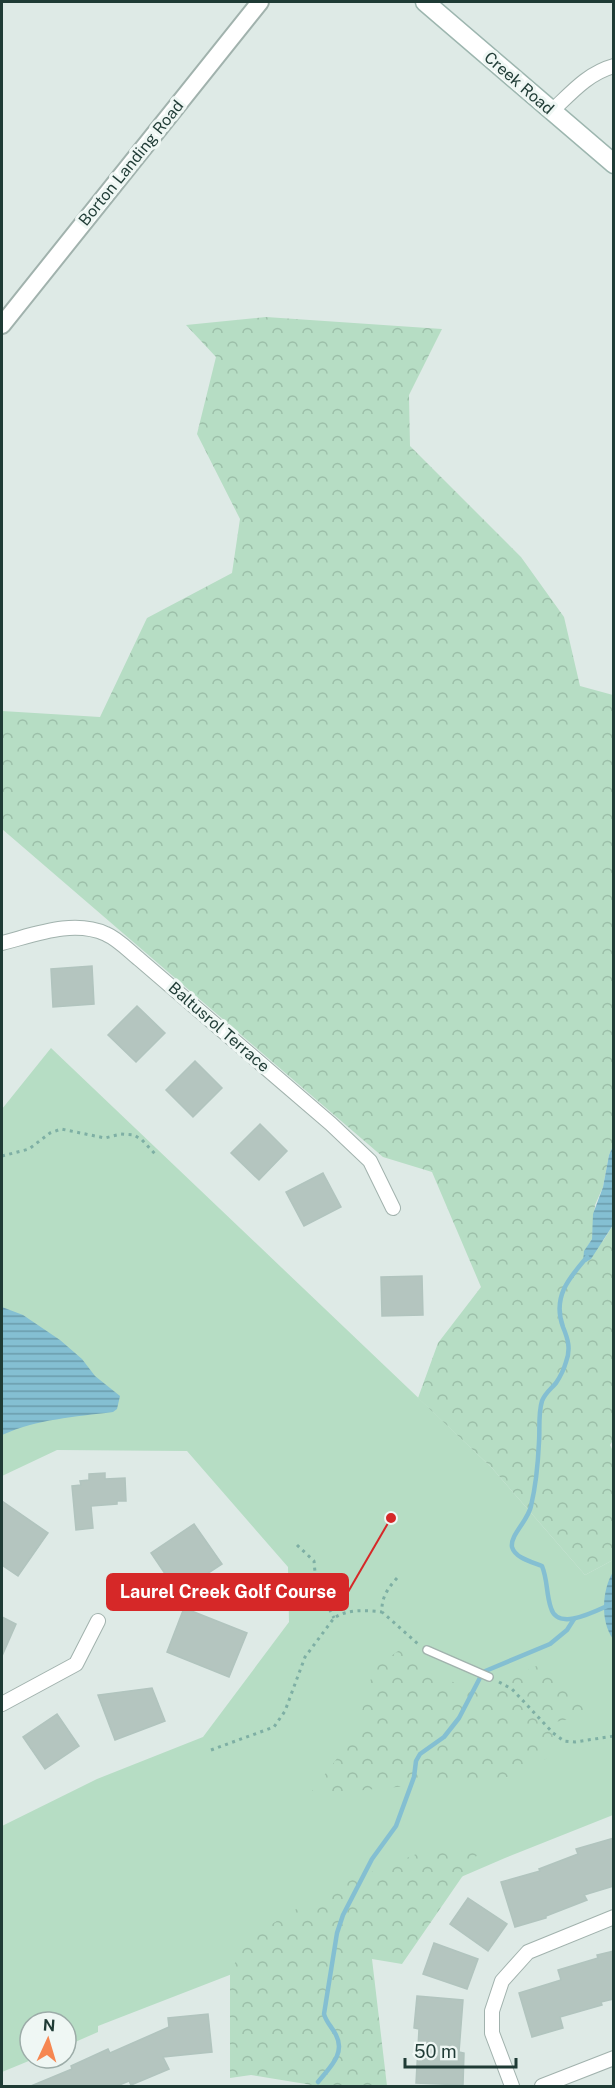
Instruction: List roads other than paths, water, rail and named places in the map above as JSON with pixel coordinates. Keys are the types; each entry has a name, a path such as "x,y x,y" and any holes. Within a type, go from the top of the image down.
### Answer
{"main road":[{"name":"Creek Road","path":"425,2 614,164"}],"street":[{"name":"Borton Landing Road","path":"2,325 260,2"},
{"path":"552,111 588,77 614,66"},
{"name":"Baltusrol Terrace","path":"2,944 58,929 93,929 108,935 331,1124 370,1161 393,1208"},
{"path":"2,1704 76,1664 98,1621"},
{"path":"512,2086 492,2033 492,2011 502,1981 528,1952 614,1917"},
{"path":"542,2086 614,2058"}],"lane":[{"path":"427,1650 489,1677"}],"water":[{"path":"613,1146 613,1225 591,1259 583,1262 584,1251 592,1239 593,1214 603,1187"},
{"path":"2,1307 23,1315 60,1340 82,1359 95,1376 120,1396 117,1409 113,1412 43,1422 2,1435"},
{"path":"613,1572 613,1639 606,1623 604,1606 609,1579"}],"waterway":[{"path":"587,1257 569,1280 561,1297 560,1316 568,1344 568,1357 559,1378 542,1401 533,1498 529,1512 512,1542 512,1547 520,1557 542,1566 549,1603 555,1615 562,1619 580,1617 614,1603"},
{"path":"318,2082 335,2060 339,2048 336,2035 324,2014 337,1933 343,1915 372,1859 396,1826 414,1777 416,1761 420,1754 444,1737 459,1718 483,1672 550,1644 567,1630 574,1619"}],"place":[{"name":"Laurel Creek Golf Course","path":"391,1518"}]}
